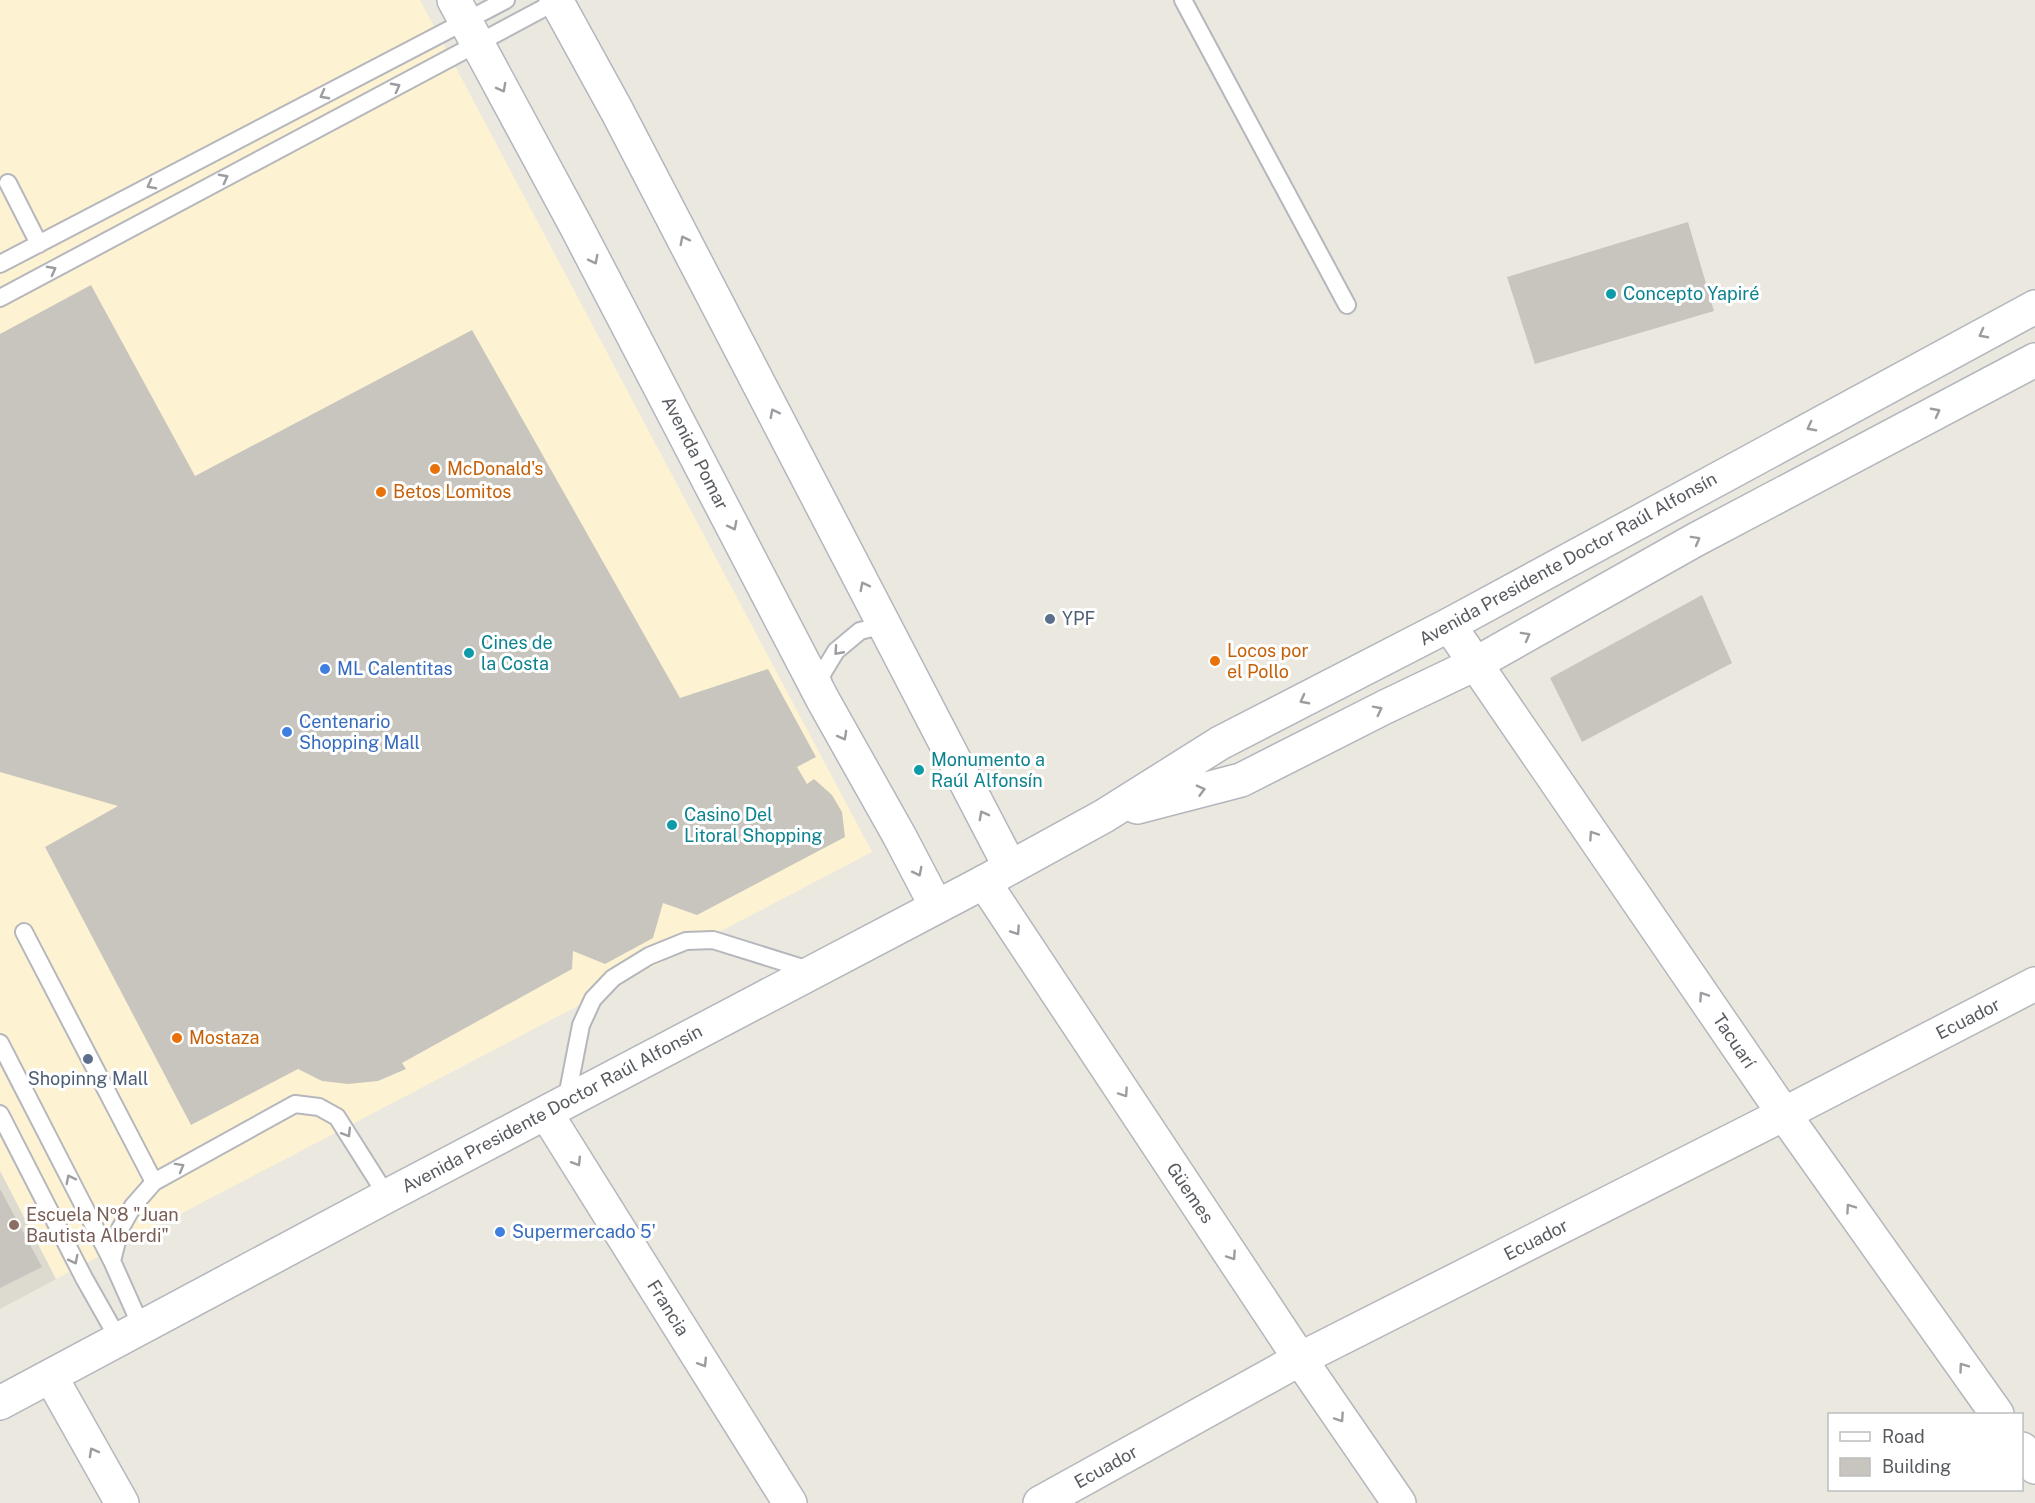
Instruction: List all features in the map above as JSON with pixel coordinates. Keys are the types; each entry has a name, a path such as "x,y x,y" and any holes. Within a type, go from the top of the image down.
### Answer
{"main road":[{"path":"557,1 617,111 884,625 997,874"},
{"name":"Avenida Pomar","path":"466,22 576,226 823,700 936,906"},
{"name":"Avenida Presidente Doctor Raúl Alfonsín","path":"0,1403 997,874 1104,816 1221,743 1449,625 2035,307"},
{"name":"Avenida Presidente Doctor Raúl Alfonsín","path":"1104,816 1241,780 1475,664 1695,540 2035,360"},
{"name":"Tacuarí","path":"1449,625 1784,1114 1996,1413"},
{"name":"Güemes","path":"997,874 1300,1359 1399,1503"},
{"name":"Ecuador","path":"1040,1503 1300,1359 2035,984"},
{"name":"Francia","path":"556,1108 790,1503"},
{"path":"51,1377 122,1503"},
{"path":"2023,1450 2035,1467"}],"lane":[{"path":"0,264 506,0"},
{"path":"1183,0 1347,305"},
{"path":"0,298 466,22 557,1"},
{"path":"8,183 39,243"},
{"path":"823,700 822,674 836,651 860,631 884,625"},
{"path":"24,932 154,1182"},
{"path":"556,1108 581,1025 593,999 613,978 649,956 686,941 713,940 813,972"},
{"path":"0,1043 112,1261 130,1333"},
{"path":"112,1261 120,1228 133,1206 154,1182 295,1104 319,1107 338,1117 387,1196"},
{"path":"0,1114 84,1278 130,1333"}],"shaded area":[{"path":"0,0 420,0 872,852 56,1279 0,1171"},
{"name":"Escuela Nº8 \"Juan Bautista Alberdi\"","path":"0,1171 56,1279 0,1309"}],"building":[{"name":"Concepto Yapiré","path":"1688,222 1714,311 1535,364 1507,277"},
{"name":"Centenario Shopping Mall","path":"91,285 195,476 472,330 680,698 768,669 816,757 797,767 807,784 814,779 832,795 842,812 845,837 697,915 663,903 653,938 605,964 573,951 572,969 402,1063 406,1069 378,1081 348,1084 322,1081 298,1069 191,1125 45,847 118,806 0,772 0,334"},
{"path":"1702,595 1732,663 1582,742 1550,678"},
{"name":"Escuela Nº8 \"Juan Bautista Alberdi\"","path":"0,1189 42,1267 0,1288"}],"place":[{"name":"Concepto Yapiré","path":"1611,294"},
{"name":"McDonald's","path":"435,469"},
{"name":"Betos Lomitos","path":"381,492"},
{"name":"YPF","path":"1050,619"},
{"name":"Cines de la Costa","path":"469,653"},
{"name":"Locos por el Pollo","path":"1215,661"},
{"name":"ML Calentitas","path":"325,669"},
{"name":"Centenario Shopping Mall","path":"287,732"},
{"name":"Monumento a Raúl Alfonsín","path":"919,770"},
{"name":"Casino Del Litoral Shopping","path":"672,825"},
{"name":"Mostaza","path":"177,1038"},
{"name":"Shopinng Mall","path":"88,1059"},
{"name":"Escuela Nº8 \"Juan Bautista Alberdi\"","path":"14,1225"},
{"name":"Supermercado 5'","path":"500,1232"}]}
